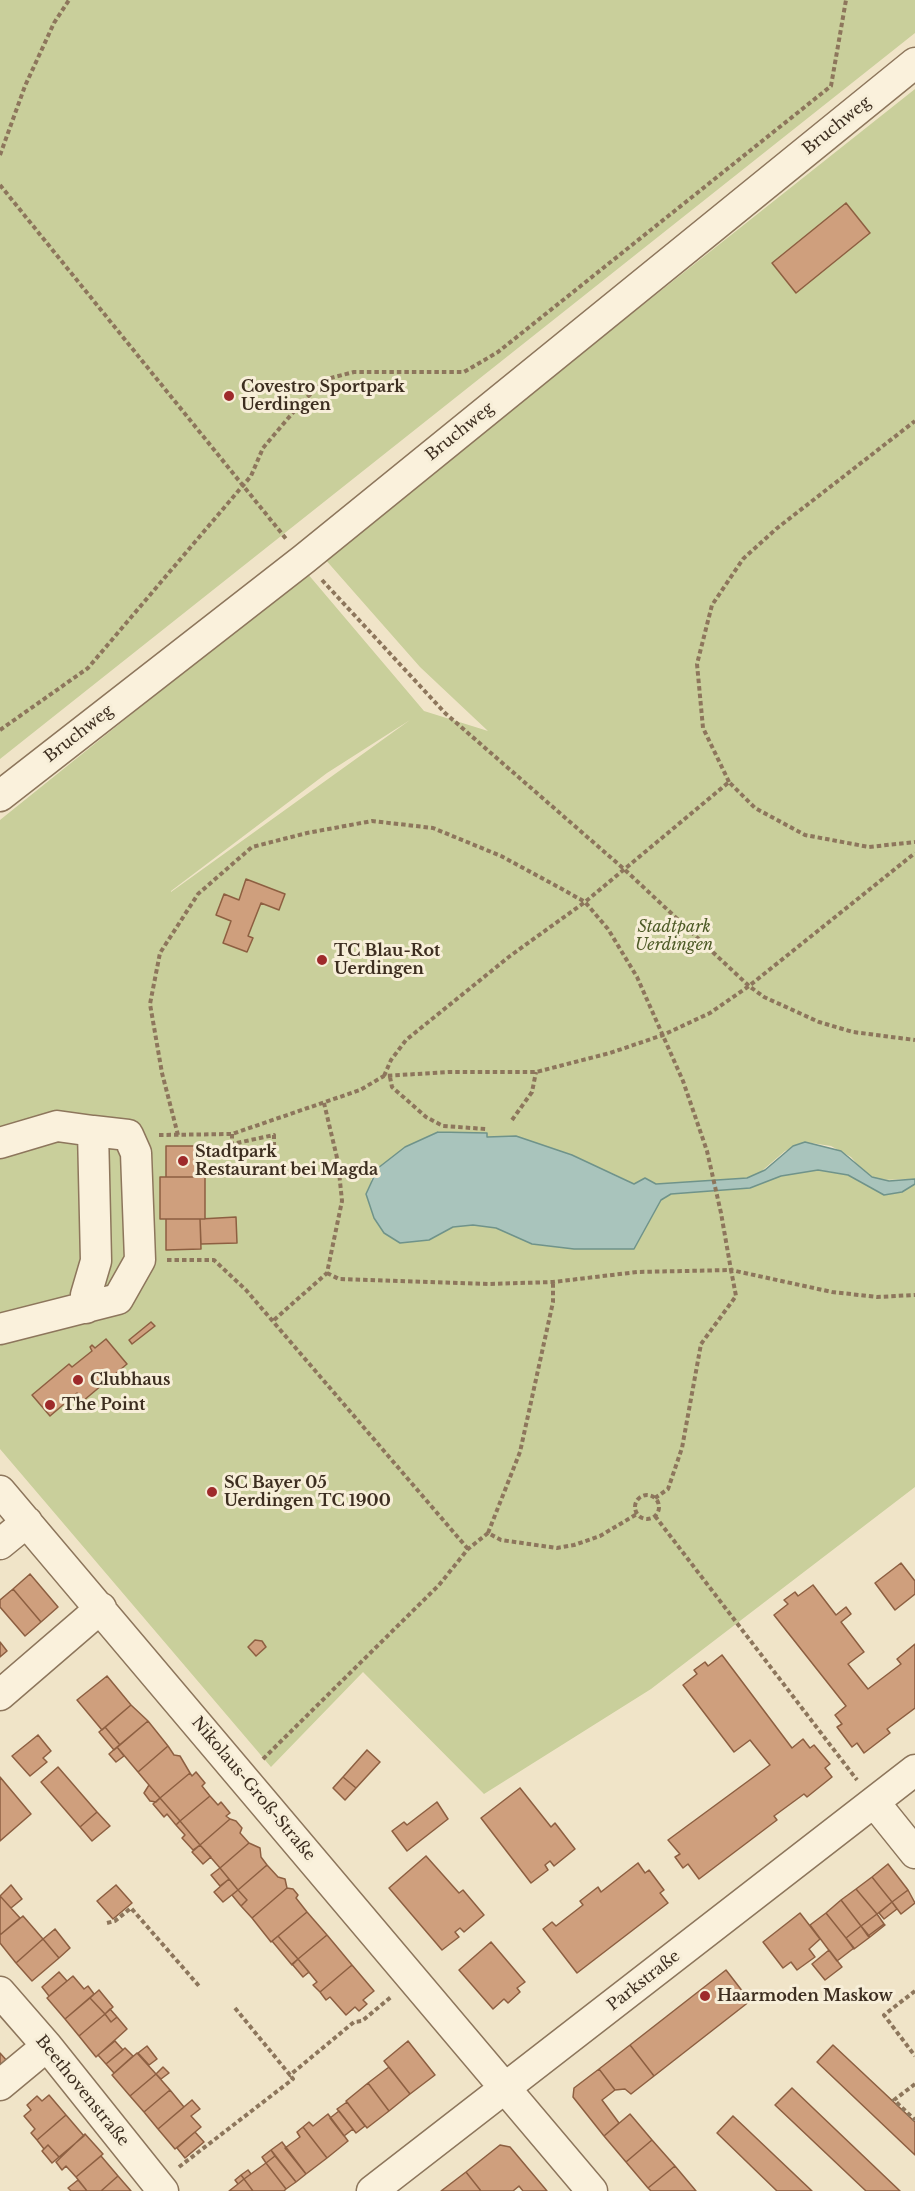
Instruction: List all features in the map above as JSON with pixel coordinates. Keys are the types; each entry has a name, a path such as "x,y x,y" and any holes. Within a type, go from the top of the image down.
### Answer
{"street":[{"name":"Bruchweg","path":"0,796 304,559 915,63"},
{"path":"0,1143 57,1126 128,1135 136,1153 140,1260 118,1299 0,1329"},
{"path":"86,1308 86,1295 96,1261 93,1131"},
{"name":"Nikolaus-Groß-Straße","path":"0,1491 592,2191"},
{"path":"0,1544 27,1522"},
{"path":"0,1695 101,1608"},
{"name":"Parkstraße","path":"372,2191 915,1770"},
{"path":"874,1802 915,1853"},
{"name":"Beethovenstraße","path":"0,1992 47,2046 160,2188"},
{"path":"0,2085 47,2046"}],"path":[{"path":"0,155 25,86 54,23 69,0"},
{"path":"0,730 88,668 251,476 263,448 301,403 327,379 354,372 464,372 473,367 498,352 831,86 846,0"},
{"path":"0,185 241,486 373,638 445,713 624,868 749,986 764,997 819,1022 853,1032 915,1040"},
{"path":"915,421 776,529 743,559 712,604 697,664 703,728 729,782 755,808 805,835 869,847 915,842"},
{"path":"128,1135 232,1134 360,1090 384,1076 391,1060 406,1040 510,956 585,902 729,782"},
{"path":"178,1135 162,1073 150,1004 160,953 198,894 252,847 307,833 372,822 433,828 501,856 585,902 608,929 631,967 683,1081 706,1151 721,1213 736,1296 701,1344 682,1448 668,1489 656,1498"},
{"path":"384,1076 450,1072 536,1072 610,1053 663,1035 710,1013 749,986 915,853"},
{"path":"512,1119 532,1092 536,1072"},
{"path":"390,1077 392,1087 426,1118 443,1126 486,1130"},
{"path":"274,1320 327,1273 342,1202 338,1162 324,1103"},
{"path":"232,1134 232,1144 233,1153 274,1152 274,1135 232,1144"},
{"path":"140,1260 214,1260 274,1320 468,1549"},
{"path":"327,1273 339,1280 488,1284 553,1282 637,1272 731,1270 832,1292 877,1297 915,1295"},
{"path":"243,1776 276,1748 439,1585 468,1549 488,1533 520,1452 553,1302 553,1282"},
{"path":"648,1495 656,1498 659,1505 655,1516 648,1519 637,1514 635,1506 641,1496 648,1495"},
{"path":"488,1533 501,1540 540,1546 566,1546 600,1536 637,1514"},
{"path":"655,1516 874,1802"},
{"path":"106,1923 115,1921 131,1908 199,1986"},
{"path":"290,2075 354,2022 362,2021 412,1979"},
{"path":"915,1991 884,2015 915,2056"},
{"path":"160,2188 293,2079 235,2008"},
{"path":"915,2084 894,2100 915,2120"}],"green space":[{"name":"Covestro Sportpark Uerdingen","path":"0,0 915,0 915,33 0,759"},
{"name":"Stadtpark Uerdingen","path":"915,89 915,1179 878,1180 865,1173 851,1157 831,1146 805,1142 785,1151 757,1175 747,1178 656,1184 645,1178 634,1184 612,1173 516,1136 487,1137 487,1133 405,1147 379,1168 371,1180 429,1240 453,1226 473,1225 496,1228 532,1244 574,1249 633,1249 661,1200 671,1194 750,1188 781,1176 818,1170 848,1175 884,1195 902,1192 915,1184 915,1487 651,1689 484,1794 363,1672 271,1767 0,1449 0,820 307,573 424,711 488,731 420,667 324,558","holes":["410,720 171,892 327,773","160,1177 204,1177 205,1219 160,1219"]}],"water":[{"path":"438,1132 487,1133 487,1137 516,1136 572,1155 634,1184 645,1178 656,1184 747,1178 765,1170 793,1146 805,1142 841,1151 872,1177 889,1181 915,1179 915,1184 902,1192 884,1195 848,1175 818,1170 781,1176 750,1188 671,1194 661,1200 634,1249 574,1249 532,1244 496,1228 473,1225 453,1227 429,1240 400,1243 384,1233 374,1218 366,1194 378,1168 405,1147"}],"building":[{"path":"846,203 870,233 796,293 772,263"},
{"path":"246,879 285,894 279,910 261,903 248,936 253,938 247,952 223,943 231,921 216,915 224,894 239,900"},
{"name":"Stadtpark Restaurant bei Magda","path":"166,1146 200,1146 200,1177 166,1177"},
{"path":"160,1177 205,1177 205,1219 160,1219"},
{"path":"236,1217 237,1243 201,1244 200,1219"},
{"path":"166,1219 200,1219 201,1249 166,1250"},
{"path":"151,1322 155,1326 132,1344 129,1340"},
{"name":"Clubhaus","path":"106,1339 127,1364 83,1401 77,1393 50,1416 32,1395 69,1364 72,1367 92,1351 90,1347 92,1345 95,1348"},
{"path":"901,1563 915,1581 915,1594 895,1610 875,1583"},
{"path":"30,1574 58,1607 41,1622 13,1589"},
{"path":"813,1585 836,1615 846,1607 851,1614 841,1622 864,1652 848,1664 868,1689 901,1664 897,1659 915,1644 915,1708 887,1729 890,1733 864,1753 857,1743 852,1747 837,1727 842,1724 835,1715 846,1706 774,1615 788,1604 784,1600 795,1592 798,1596"},
{"path":"13,1589 41,1622 25,1636 0,1607 0,1600"},
{"path":"255,1640 262,1641 266,1647 256,1656 248,1647"},
{"path":"0,1642 7,1651 0,1657"},
{"path":"722,1655 792,1748 803,1739 810,1748 814,1745 830,1764 825,1768 832,1777 807,1797 804,1794 774,1816 777,1820 699,1879 688,1864 683,1868 675,1857 680,1854 668,1840 770,1765 750,1740 734,1752 683,1685 697,1674 694,1670 705,1662 708,1666"},
{"path":"107,1676 131,1705 102,1730 77,1700"},
{"path":"131,1705 148,1721 120,1745 105,1727"},
{"path":"148,1721 168,1746 138,1772 117,1747"},
{"path":"105,1727 120,1745 114,1750 99,1732"},
{"path":"38,1735 51,1751 43,1758 47,1762 30,1776 12,1756"},
{"path":"168,1746 174,1755 180,1756 190,1773 160,1798 138,1772"},
{"path":"117,1747 124,1756 116,1762 109,1754"},
{"path":"367,1750 380,1762 356,1788 343,1777"},
{"path":"58,1767 97,1812 80,1827 41,1782"},
{"path":"196,1772 205,1783 202,1786 210,1796 180,1821 160,1798 190,1773 192,1776"},
{"path":"0,1777 31,1814 0,1841"},
{"path":"343,1777 356,1788 345,1800 333,1788"},
{"path":"149,1785 160,1798 156,1802 150,1801 144,1793"},
{"path":"520,1788 551,1827 555,1823 575,1849 554,1866 550,1861 545,1865 548,1870 531,1883 481,1818"},
{"path":"210,1796 218,1805 221,1802 230,1813 226,1816 230,1819 200,1845 180,1821"},
{"path":"160,1798 180,1821 176,1825 167,1814 164,1817 153,1804"},
{"path":"437,1802 448,1819 407,1851 392,1831 404,1822 407,1825"},
{"path":"97,1812 110,1826 92,1841 80,1827"},
{"path":"230,1819 236,1821 242,1828 240,1833 249,1843 220,1868 200,1845"},
{"path":"180,1821 200,1845 193,1850 182,1838 185,1835 176,1825"},
{"path":"249,1843 260,1848 261,1857 267,1865 238,1890 220,1868"},
{"path":"200,1845 211,1857 203,1864 192,1852"},
{"path":"426,1856 459,1893 463,1890 484,1915 464,1932 460,1928 455,1932 459,1937 442,1950 389,1888"},
{"path":"638,1863 645,1873 649,1870 664,1890 660,1893 668,1903 577,1973 543,1929 552,1922 556,1926 583,1905 580,1901 598,1887 601,1892"},
{"path":"888,1864 908,1890 892,1902 872,1877"},
{"path":"267,1865 278,1877 285,1879 287,1888 252,1918 241,1906 247,1900 238,1890"},
{"path":"220,1868 229,1879 220,1886 211,1875"},
{"path":"872,1877 892,1902 877,1914 856,1889"},
{"path":"229,1879 238,1890 223,1902 214,1892"},
{"path":"11,1885 22,1899 11,1908 0,1896"},
{"path":"116,1885 132,1903 113,1919 97,1901"},
{"path":"287,1888 293,1889 298,1895 296,1898 307,1912 271,1942 252,1918"},
{"path":"856,1889 877,1914 861,1926 841,1900"},
{"path":"238,1890 247,1900 241,1906 232,1895"},
{"path":"908,1890 915,1903 901,1914 892,1902"},
{"path":"0,1896 20,1918 0,1935"},
{"path":"841,1900 861,1926 846,1938 826,1913"},
{"path":"892,1902 897,1909 884,1919 879,1913"},
{"path":"307,1912 327,1935 298,1959 278,1936"},
{"path":"800,1913 820,1939 809,1949 815,1957 797,1970 791,1962 783,1968 763,1942"},
{"path":"826,1913 854,1948 837,1961 810,1925"},
{"path":"877,1914 884,1924 868,1936 861,1926"},
{"path":"23,1916 43,1939 16,1963 0,1943 0,1935"},
{"path":"884,1924 870,1937 868,1936"},
{"path":"861,1926 870,1937 854,1949 846,1938"},
{"path":"55,1929 70,1948 59,1958 43,1939"},
{"path":"327,1935 352,1965 320,1992 313,1985 317,1982 298,1959"},
{"path":"278,1936 298,1959 292,1965 272,1941"},
{"path":"43,1939 59,1958 32,1981 16,1963"},
{"path":"491,1942 525,1982 517,1988 520,1992 508,2003 504,1999 493,2009 459,1970"},
{"path":"829,1950 842,1967 825,1980 812,1964"},
{"path":"298,1959 309,1972 303,1977 292,1964"},
{"path":"352,1965 374,1991 363,2000 367,2004 359,2011 355,2007 346,2015 330,1997 326,2000 320,1992"},
{"path":"726,1970 750,2001 654,2076 630,2045"},
{"path":"59,1972 67,1981 49,1996 42,1987"},
{"path":"73,1976 84,1989 88,1986 94,1994 65,2019 47,1998"},
{"path":"99,1990 113,2007 105,2014 90,1998"},
{"path":"90,1998 105,2014 79,2036 65,2019"},
{"path":"110,2009 117,2017 111,2022 105,2014"},
{"path":"105,2014 111,2022 117,2017 127,2029 96,2057 79,2036"},
{"path":"115,2041 123,2050 106,2064 98,2055"},
{"path":"408,2041 435,2075 410,2094 384,2061"},
{"path":"630,2045 654,2076 631,2094 625,2089 615,2090 599,2069"},
{"path":"833,2045 915,2122 915,2155 817,2062"},
{"path":"147,2046 157,2059 149,2065 138,2053"},
{"path":"125,2048 133,2056 114,2073 106,2064"},
{"path":"0,2053 8,2062 0,2068"},
{"path":"137,2053 156,2074 130,2096 112,2075"},
{"path":"163,2067 169,2073 161,2079 156,2074"},
{"path":"389,2067 410,2094 389,2111 368,2083"},
{"path":"599,2069 615,2090 602,2100 619,2123 604,2136 573,2097 574,2088"},
{"path":"156,2074 170,2090 144,2112 130,2096"},
{"path":"368,2083 389,2111 367,2128 346,2101"},
{"path":"792,2088 900,2191 866,2191 775,2105"},
{"path":"170,2090 184,2107 158,2129 144,2112"},
{"path":"49,2095 66,2115 37,2140 31,2133 35,2129 24,2116 31,2110 27,2105 37,2096 42,2101"},
{"path":"192,2100 200,2109 191,2116 201,2127 175,2149 158,2129"},
{"path":"347,2102 365,2126 356,2133 337,2109"},
{"path":"339,2111 353,2129 344,2136 330,2118"},
{"path":"328,2114 348,2141 327,2158 303,2127 309,2122 313,2126"},
{"path":"630,2114 652,2140 626,2162 604,2136"},
{"path":"66,2115 84,2136 59,2157 48,2145 44,2149 37,2140"},
{"path":"733,2116 812,2191 777,2191 717,2133"},
{"path":"303,2127 327,2158 306,2174 285,2148 300,2137 297,2132"},
{"path":"195,2132 204,2142 185,2158 177,2148"},
{"path":"85,2134 103,2154 76,2177 66,2166 62,2170 56,2162"},
{"path":"652,2140 675,2166 648,2188 626,2162"},
{"path":"282,2142 306,2174 296,2182 271,2150"},
{"path":"48,2145 59,2157 52,2163 42,2151"},
{"path":"500,2145 510,2147 547,2191 523,2191 519,2186 513,2191 481,2191 466,2172"},
{"path":"271,2150 275,2156 266,2163 262,2157"},
{"path":"101,2156 118,2176 101,2191 87,2191 76,2177"},
{"path":"275,2156 296,2182 286,2189 266,2163"},
{"path":"266,2163 286,2189 284,2191 253,2191 244,2179"},
{"path":"675,2166 696,2191 651,2191 648,2188"},
{"path":"248,2170 251,2174 244,2179 241,2175"},
{"path":"466,2172 481,2191 441,2191"},
{"path":"241,2175 244,2179 238,2184 235,2180"},
{"path":"118,2176 131,2191 101,2191"},
{"path":"244,2179 253,2191 229,2191 238,2184"},
{"path":"78,2180 87,2191 71,2191 68,2188"}],"place":[{"name":"Covestro Sportpark Uerdingen","path":"229,396"},
{"name":"TC Blau-Rot Uerdingen","path":"322,960"},
{"name":"Stadtpark Restaurant bei Magda","path":"183,1161"},
{"name":"Clubhaus","path":"78,1380"},
{"name":"The Point","path":"50,1405"},
{"name":"SC Bayer 05 Uerdingen TC 1900","path":"212,1492"},
{"name":"Haarmoden Maskow","path":"705,1996"}]}
